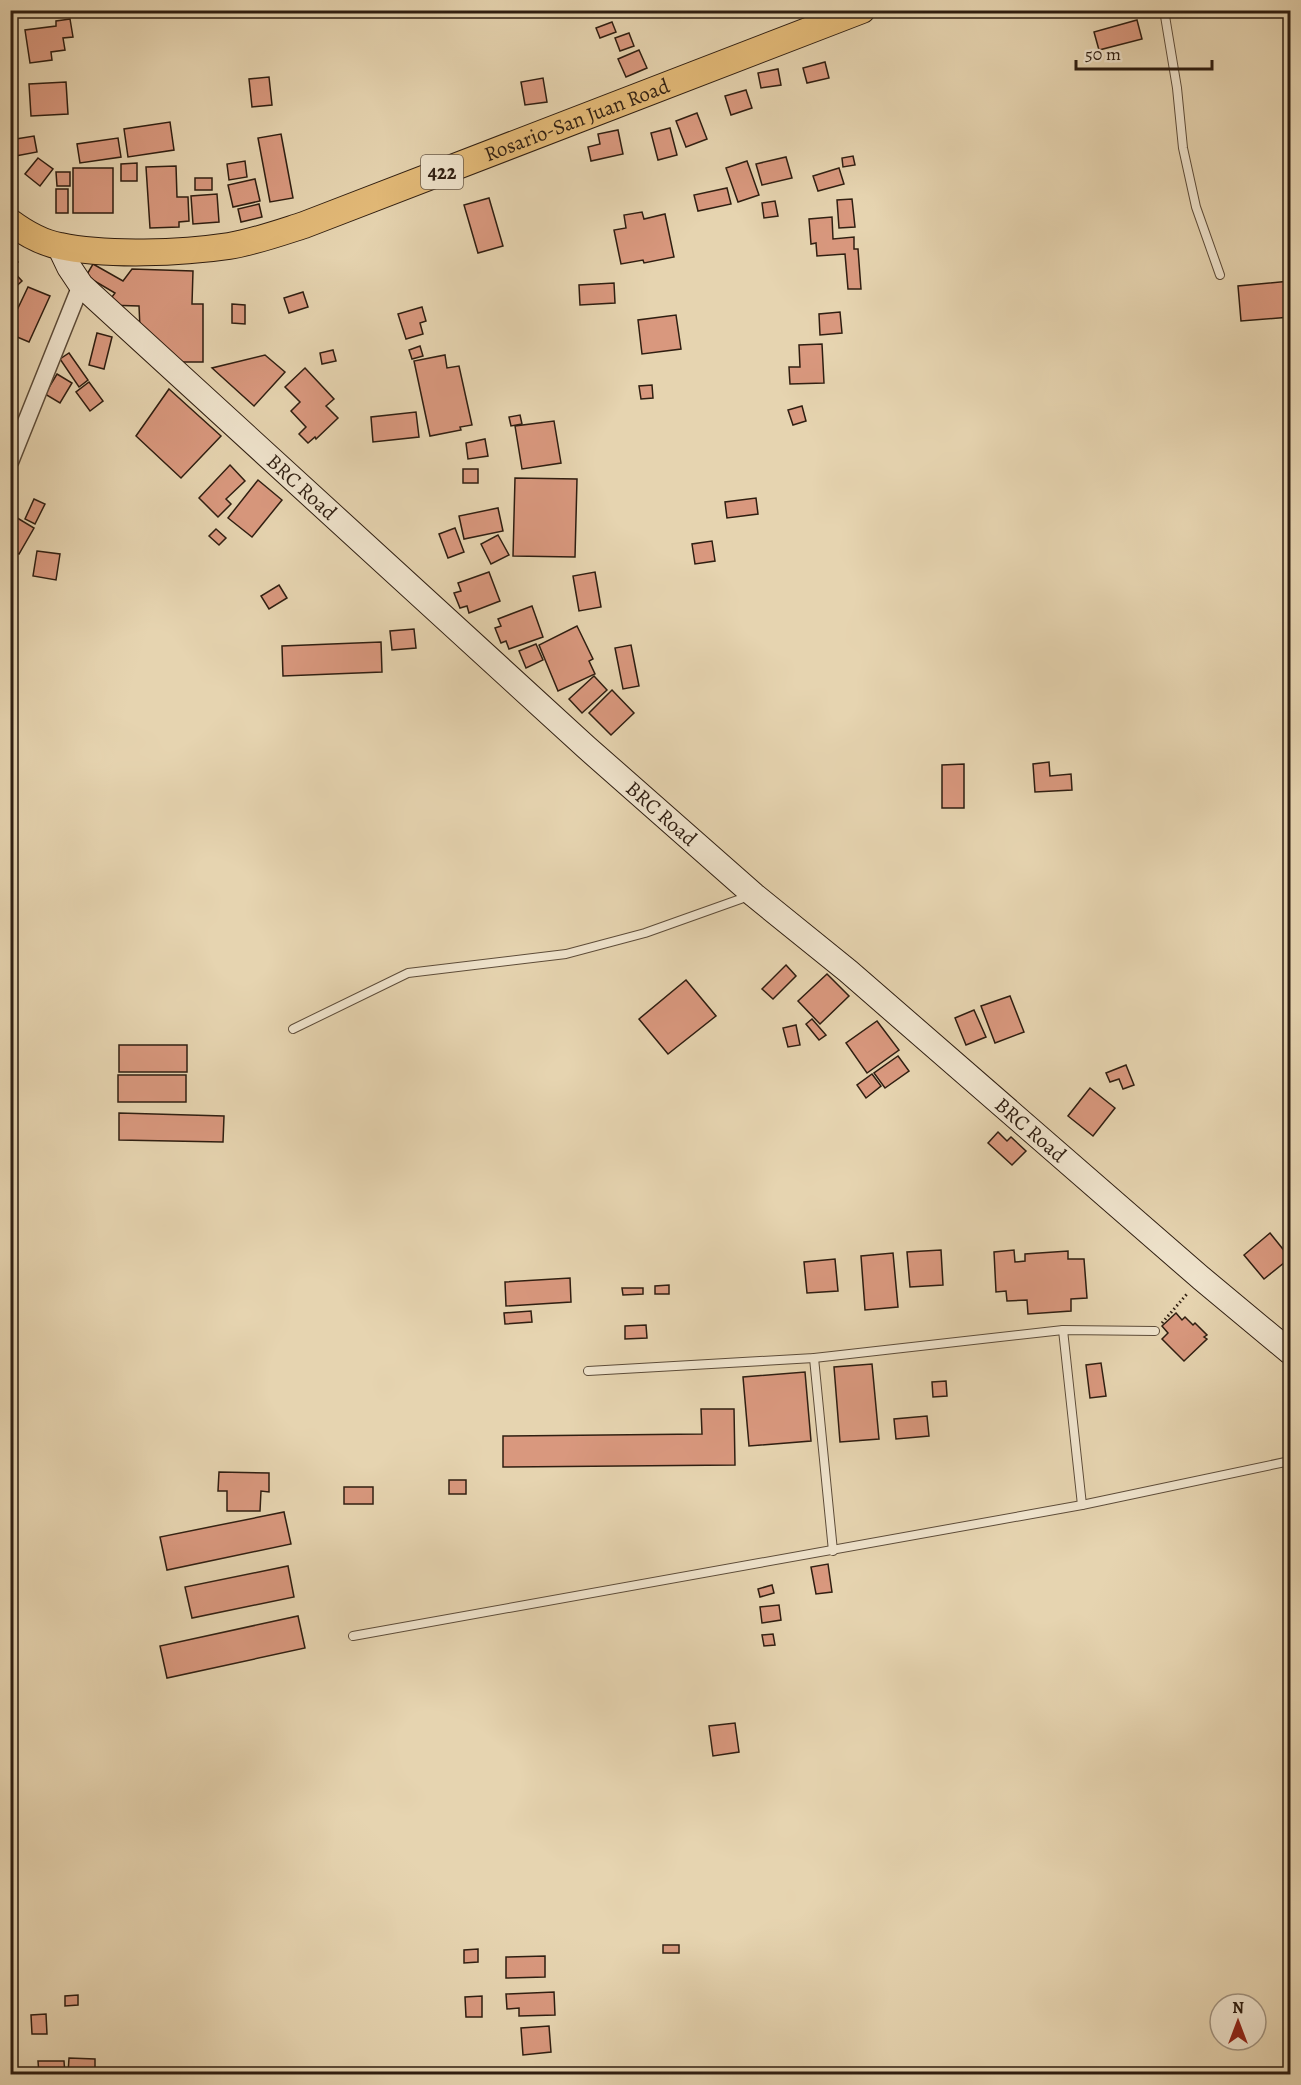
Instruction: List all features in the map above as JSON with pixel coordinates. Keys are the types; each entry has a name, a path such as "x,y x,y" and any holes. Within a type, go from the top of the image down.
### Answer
{"main road":[{"name":"Rosario-San Juan Road","path":"10,222 38,240 59,246 100,251 220,247 257,240 304,225 862,10"},
{"name":"BRC Road","path":"59,246 81,285 586,747 754,894 848,971 1201,1278 1290,1352"}],"street":[{"path":"10,462 81,285"}],"lane":[{"path":"1164,10 1177,88 1185,157 1196,207 1220,275"},
{"path":"293,1029 408,973 566,954 645,933 754,894"},
{"path":"1064,1330 1082,1505"},
{"path":"588,1371 814,1358 1064,1330 1155,1331"},
{"path":"814,1358 833,1551"},
{"path":"353,1636 1082,1505 1290,1461"}],"path":[{"path":"1155,1331 1201,1278"}],"building":[{"path":"70,19 73,37 63,38 65,50 51,52 52,60 30,63 25,30 56,26 56,21"},
{"path":"1137,20 1142,39 1099,50 1094,32"},
{"path":"612,22 616,32 600,38 596,28"},
{"path":"629,33 634,46 620,51 615,38"},
{"path":"639,50 647,68 626,77 618,59"},
{"path":"825,62 829,78 807,83 803,68"},
{"path":"778,69 781,85 761,88 758,73"},
{"path":"269,77 272,105 252,107 249,79"},
{"path":"543,78 547,102 525,105 521,82"},
{"path":"66,82 68,114 31,116 29,84"},
{"path":"746,90 752,108 731,115 725,96"},
{"path":"697,113 707,139 686,147 676,121"},
{"path":"170,122 174,150 128,157 124,129"},
{"path":"670,128 677,155 658,160 651,133"},
{"path":"618,130 623,154 591,161 588,147 600,144 598,134"},
{"path":"281,134 293,198 270,202 258,138"},
{"path":"34,136 37,152 10,157 10,140"},
{"path":"118,138 121,157 80,163 77,144"},
{"path":"853,156 855,165 843,167 842,158"},
{"path":"786,157 792,178 762,185 756,164"},
{"path":"38,158 53,169 40,186 25,174"},
{"path":"245,161 247,177 229,180 227,164"},
{"path":"747,161 759,195 738,202 726,168"},
{"path":"137,163 137,181 121,181 121,164"},
{"path":"176,166 177,197 188,197 189,221 179,222 179,227 150,228 146,167"},
{"path":"73,168 113,168 113,213 73,213"},
{"path":"839,168 844,184 818,191 813,176"},
{"path":"56,172 70,172 70,186 57,186"},
{"path":"195,178 212,178 212,190 195,190"},
{"path":"255,179 260,201 233,207 228,185"},
{"path":"727,188 731,204 698,211 694,195"},
{"path":"56,189 68,189 68,213 56,213"},
{"path":"217,194 219,222 193,224 191,196"},
{"path":"489,198 503,246 478,253 464,205"},
{"path":"852,199 855,227 839,228 837,200"},
{"path":"775,201 778,216 764,218 762,203"},
{"path":"259,204 262,217 241,222 238,209"},
{"path":"642,212 644,219 665,214 674,257 644,263 643,260 621,264 614,230 626,228 624,215"},
{"path":"832,217 833,239 854,237 854,249 858,249 861,289 848,289 845,254 817,256 816,243 811,244 809,219"},
{"path":"10,254 18,262 11,269 22,281 10,292"},
{"path":"93,264 123,281 132,269 193,271 192,304 203,304 203,362 177,362 140,328 139,306 106,305 115,293 86,276"},
{"path":"1290,281 1290,317 1241,321 1238,286"},
{"path":"614,283 615,303 580,305 579,285"},
{"path":"28,287 50,296 29,342 10,334 10,325"},
{"path":"303,292 308,307 289,313 284,298"},
{"path":"232,304 245,305 245,324 232,323"},
{"path":"422,307 426,321 420,323 423,334 406,339 398,314"},
{"path":"840,312 842,333 820,335 819,314"},
{"path":"676,315 681,349 642,354 638,320"},
{"path":"97,333 112,337 104,369 89,365"},
{"path":"822,344 824,383 790,384 789,367 800,367 799,345"},
{"path":"420,346 423,356 412,359 409,350"},
{"path":"333,350 336,361 322,364 320,353"},
{"path":"69,353 88,380 79,387 60,359"},
{"path":"265,355 285,372 254,406 212,368"},
{"path":"445,355 447,368 459,366 472,425 460,427 461,430 430,436 414,361"},
{"path":"305,368 334,399 326,406 338,418 316,439 315,437 308,443 299,434 306,427 291,411 300,402 285,387"},
{"path":"57,374 72,383 60,403 45,394"},
{"path":"89,382 103,401 90,411 76,392"},
{"path":"652,385 653,398 641,399 639,386"},
{"path":"169,389 221,436 181,478 136,436"},
{"path":"802,406 806,421 793,425 788,410"},
{"path":"416,412 419,437 373,442 371,417"},
{"path":"520,415 522,424 511,426 509,417"},
{"path":"554,421 561,463 522,469 515,426"},
{"path":"485,439 488,456 468,459 466,443"},
{"path":"230,465 245,481 226,499 231,504 218,517 199,498"},
{"path":"463,469 478,469 478,483 463,483"},
{"path":"515,478 577,479 575,557 513,556"},
{"path":"258,480 282,500 252,537 228,518"},
{"path":"756,498 758,514 727,518 725,502"},
{"path":"34,499 45,504 35,524 25,519"},
{"path":"498,508 503,531 464,539 459,516"},
{"path":"14,516 34,528 19,554 10,550 10,522"},
{"path":"455,528 464,552 448,558 439,534"},
{"path":"216,529 226,538 219,545 209,536"},
{"path":"498,535 509,555 491,564 481,544"},
{"path":"712,541 715,561 695,564 692,544"},
{"path":"37,551 60,554 56,580 33,576"},
{"path":"489,572 500,601 469,613 467,606 460,608 454,593 461,591 458,583"},
{"path":"595,572 601,607 579,611 573,576"},
{"path":"279,585 287,598 269,609 261,596"},
{"path":"532,606 543,637 509,649 506,641 501,643 495,628 501,626 498,619"},
{"path":"577,626 593,659 589,661 595,674 558,691 539,645"},
{"path":"414,629 416,648 392,650 390,631"},
{"path":"381,642 382,672 283,676 282,646"},
{"path":"536,644 543,660 526,668 519,651"},
{"path":"631,645 639,686 623,689 615,648"},
{"path":"594,676 607,690 582,713 569,699"},
{"path":"612,690 634,713 611,735 589,713"},
{"path":"1049,762 1050,776 1071,774 1072,790 1035,792 1033,764"},
{"path":"964,764 964,808 942,808 942,765"},
{"path":"786,965 796,976 773,999 762,989"},
{"path":"827,974 849,996 820,1024 798,1001"},
{"path":"686,980 716,1016 668,1054 639,1019"},
{"path":"1010,996 1024,1032 995,1043 981,1006"},
{"path":"974,1010 986,1037 966,1045 955,1018"},
{"path":"812,1019 826,1035 819,1040 806,1024"},
{"path":"877,1021 899,1050 867,1073 846,1043"},
{"path":"796,1025 800,1045 788,1047 783,1028"},
{"path":"119,1045 187,1045 187,1072 119,1072"},
{"path":"898,1056 909,1071 885,1088 874,1073"},
{"path":"1126,1065 1134,1085 1123,1089 1119,1079 1110,1082 1106,1073"},
{"path":"872,1074 881,1086 866,1098 857,1085"},
{"path":"118,1075 186,1075 186,1102 118,1102"},
{"path":"1090,1088 1115,1108 1093,1136 1068,1116"},
{"path":"119,1113 224,1116 223,1142 119,1140"},
{"path":"998,1132 1007,1141 1011,1137 1026,1151 1012,1165 988,1143"},
{"path":"1270,1233 1290,1258 1264,1279 1244,1255"},
{"path":"941,1250 943,1285 910,1287 907,1252"},
{"path":"1014,1250 1015,1262 1025,1261 1025,1254 1068,1251 1068,1259 1084,1259 1087,1298 1071,1299 1071,1311 1028,1314 1027,1300 1007,1301 1006,1291 996,1292 994,1252"},
{"path":"893,1253 898,1307 865,1310 861,1256"},
{"path":"835,1259 838,1291 807,1293 804,1262"},
{"path":"570,1278 571,1302 506,1306 505,1282"},
{"path":"669,1285 669,1294 655,1294 655,1286"},
{"path":"622,1288 643,1288 643,1294 623,1295"},
{"path":"531,1311 532,1322 505,1324 504,1313"},
{"path":"1176,1313 1182,1320 1185,1317 1193,1325 1195,1323 1207,1335 1204,1337 1207,1339 1184,1361 1162,1339 1168,1333 1162,1326"},
{"path":"646,1325 647,1338 625,1339 625,1326"},
{"path":"1101,1363 1106,1396 1090,1398 1086,1365"},
{"path":"872,1364 879,1439 840,1442 834,1367"},
{"path":"805,1372 811,1441 749,1446 743,1377"},
{"path":"946,1381 947,1396 933,1397 932,1382"},
{"path":"701,1409 734,1409 735,1465 503,1467 503,1436 702,1434"},
{"path":"927,1416 929,1436 896,1439 894,1419"},
{"path":"219,1472 269,1473 269,1492 261,1491 260,1511 227,1511 227,1491 218,1491"},
{"path":"449,1480 466,1480 466,1494 449,1494"},
{"path":"344,1487 373,1487 373,1504 344,1504"},
{"path":"284,1512 291,1544 167,1570 160,1537"},
{"path":"828,1564 832,1592 816,1594 811,1567"},
{"path":"288,1566 294,1597 192,1618 185,1587"},
{"path":"772,1585 774,1593 760,1597 758,1589"},
{"path":"779,1605 781,1620 762,1623 760,1607"},
{"path":"298,1616 305,1648 167,1678 160,1646"},
{"path":"773,1634 775,1645 764,1646 762,1635"},
{"path":"735,1723 739,1752 713,1756 709,1726"},
{"path":"663,1945 679,1945 679,1953 663,1953"},
{"path":"478,1949 478,1962 464,1963 464,1950"},
{"path":"545,1956 545,1977 506,1978 506,1957"},
{"path":"554,1992 555,2015 519,2016 519,2008 507,2009 506,1994"},
{"path":"78,1995 78,2005 65,2006 65,1996"},
{"path":"482,1996 482,2017 466,2017 465,1997"},
{"path":"46,2014 47,2034 32,2034 31,2015"},
{"path":"549,2026 551,2052 523,2055 521,2028"},
{"path":"69,2058 95,2059 95,2074 68,2074"},
{"path":"38,2061 64,2061 65,2074 39,2074"}]}
